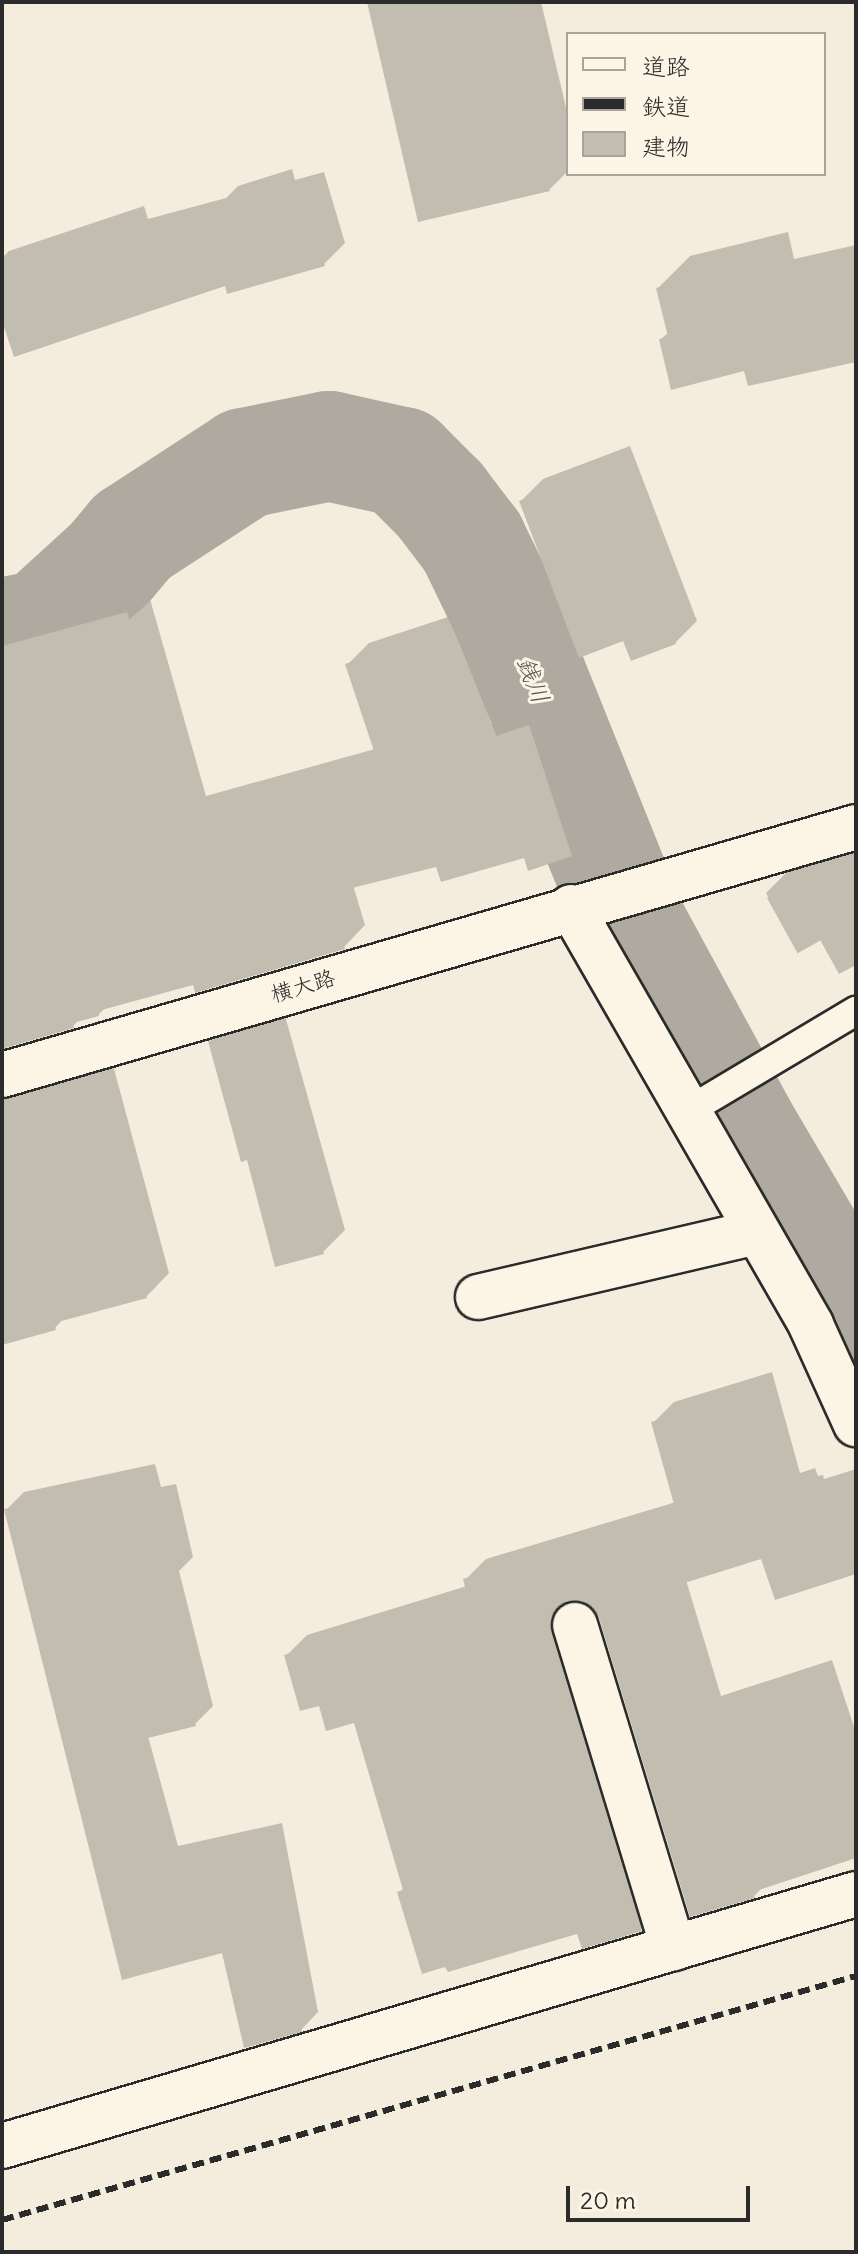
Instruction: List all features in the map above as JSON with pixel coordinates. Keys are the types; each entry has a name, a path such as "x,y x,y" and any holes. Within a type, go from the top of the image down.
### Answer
{"street":[{"name":"横大路","path":"2,1075 856,827"},
{"path":"605,898 757,1232 811,1325 856,1424"},
{"path":"478,1297 757,1232"},
{"path":"575,1625 673,1948"},
{"path":"2,2146 856,1894"}],"lane":[{"path":"699,1105 856,1011"}],"building":[{"path":"367,2 506,2 550,191 418,222"},
{"path":"271,189 274,200 303,192 325,266 227,294 225,286 14,357 2,321 2,266 123,226 127,239 217,214 215,206"},
{"path":"756,263 762,290 846,271 850,290 856,289 856,362 748,386 744,371 671,390 659,339 668,337 656,288"},
{"path":"608,467 676,644 631,661 623,641 579,658 519,501"},
{"path":"127,612 184,817 378,763 345,664 433,635 469,745 529,725 572,856 528,871 524,858 441,882 436,867 328,894 345,949 195,993 193,985 98,1011 99,1016 73,1023 74,1028 2,1049 2,646"},
{"path":"823,867 854,922 798,953 767,898"},
{"path":"260,1026 324,1254 275,1267 247,1160 241,1162 208,1041"},
{"path":"87,1076 147,1298 54,1323 56,1330 2,1345 2,1099"},
{"path":"751,1392 779,1493 794,1488 797,1496 803,1494 804,1498 842,1486 856,1530 856,1574 775,1600 761,1559 662,1590 700,1716 811,1679 842,1774 856,1769 856,1858 753,1892 755,1898 690,1917 599,1618 591,1606 581,1601 569,1601 556,1609 551,1620 551,1632 642,1931 582,1949 577,1934 448,1972 445,1967 422,1974 397,1892 403,1890 354,1723 326,1731 319,1706 300,1711 284,1655 468,1599 463,1579 677,1515 651,1422"},
{"path":"138,1480 143,1503 159,1500 177,1576 160,1580 196,1726 128,1743 160,1862 265,1840 276,1889 302,2032 244,2048 222,1953 122,1980 4,1509"}],"waterway":[{"name":"銭川","path":"2,633 42,625 111,562 133,536 245,463 329,446 402,462 440,500 472,542 505,610 631,923 741,1126 856,1321"}],"railway":[{"path":"2,2220 856,1976"}]}
